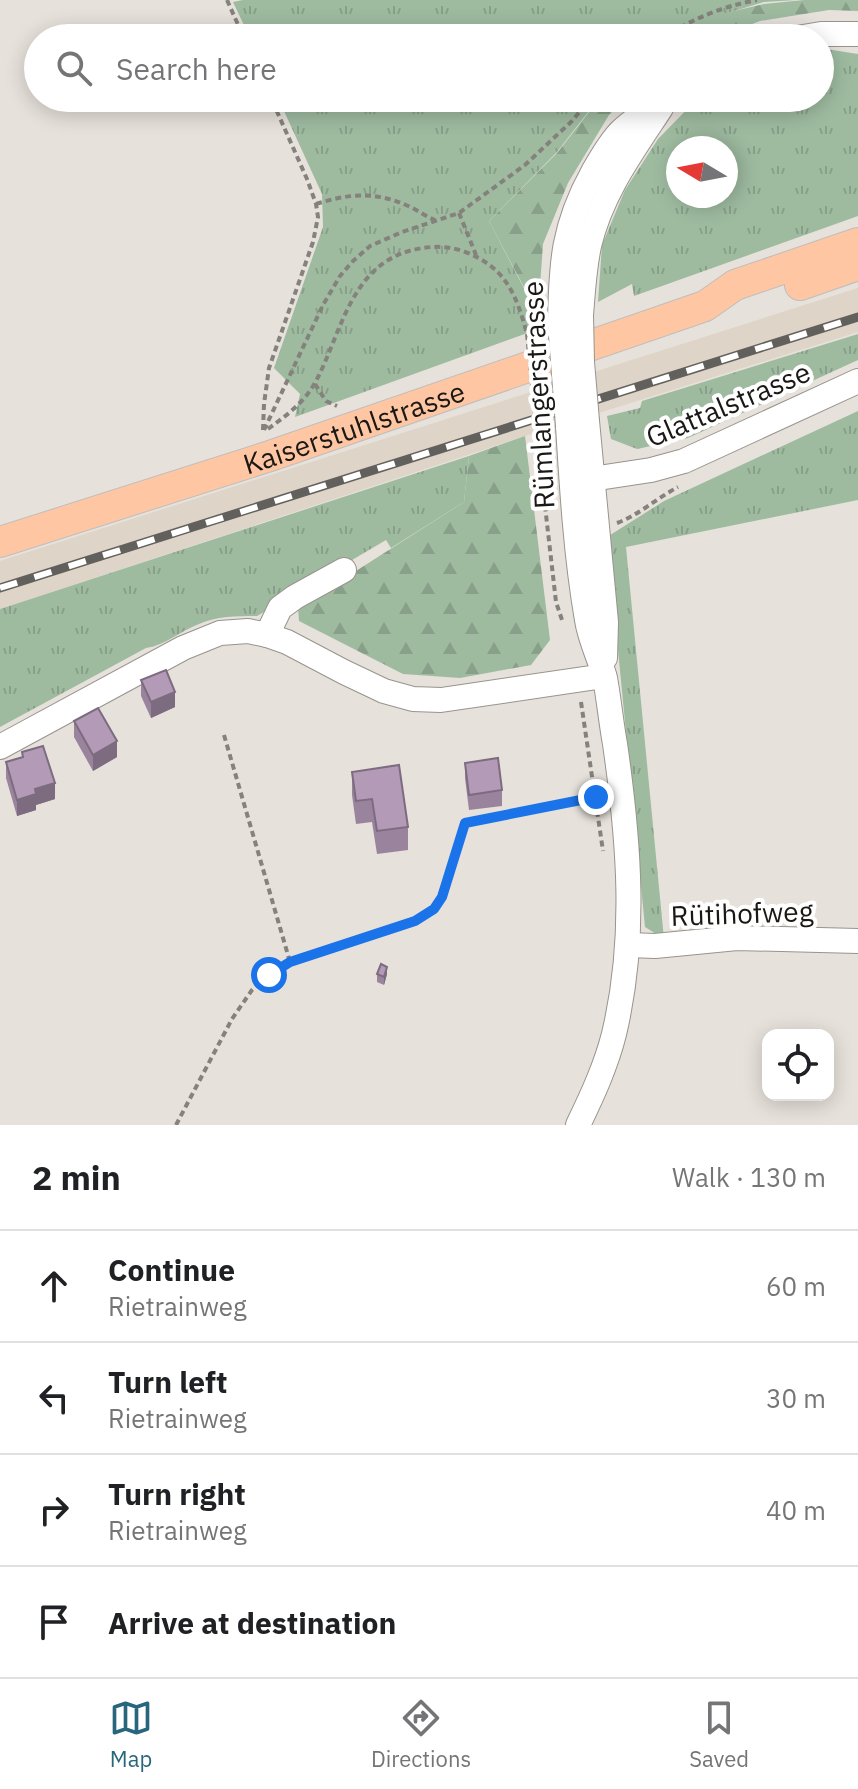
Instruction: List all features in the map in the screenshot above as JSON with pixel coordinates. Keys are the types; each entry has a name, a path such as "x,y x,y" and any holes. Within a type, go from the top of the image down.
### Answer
{"main road":[{"name":"Kaiserstuhlstrasse","path":"0,542 270,456 705,306 735,285 858,243"},
{"name":"Kaiserstuhlstrasse","path":"705,306 740,306 858,265"}],"street":[{"path":"834,34 858,34"},
{"name":"Rümlangerstrasse","path":"578,1125 596,1089 613,1037 624,985 629,945 629,874 622,794 604,676 587,623 575,530 583,481 571,319 560,286 565,241 580,197 599,161 619,133 644,112"},
{"name":"Glattalstrasse","path":"583,481 651,470 684,461 858,381"},
{"path":"267,635 280,608 344,570"},
{"path":"0,747 183,648 220,633 248,631 267,635 384,691 413,699 441,700 604,676"},
{"name":"Rütihofweg","path":"629,945 655,946 737,938 858,941"}],"path":[{"path":"227,0 238,24"},
{"path":"684,24 713,11 757,0"},
{"path":"263,433 269,368 313,242 318,217 307,179 277,112"},
{"path":"263,433 323,305 353,261 370,246 459,213 525,165 579,112"},
{"path":"316,204 358,194 388,198 437,221"},
{"path":"459,213 476,256"},
{"path":"263,433 294,410 315,384 351,300 374,269 400,254 425,246 452,248 476,256 492,266 507,282 519,302 527,334 556,602 566,631"},
{"path":"315,384 326,401 343,407"},
{"path":"578,680 603,857"},
{"path":"224,735 290,962"},
{"path":"176,1125 232,1019 261,983 290,962 415,921 434,909 442,897 465,823 622,794"}],"shaded area":[{"path":"858,288 858,332 525,436 0,609 0,561"}],"green space":[{"path":"796,0 764,2 700,24 243,24 233,2"},
{"path":"858,0 858,11 829,10 752,24 699,24 712,16 764,4"},
{"path":"834,50 858,54 858,216 634,296 632,284 598,302 602,245 625,190 658,139 684,112 834,112"},
{"path":"284,112 588,112 557,152 489,221 544,327 295,417 300,394 274,368 323,227 322,194"},
{"path":"589,112 612,112 568,183 543,244 538,314 489,221 557,153"},
{"path":"858,334 858,360 688,438 637,449 611,439 607,416 640,408 642,401"},
{"path":"858,411 858,500 626,547 664,939 645,927 607,537 664,501"},
{"path":"525,436 550,640 531,665 460,678 403,674 299,621 298,608 464,502 469,456"},
{"path":"469,456 464,502 391,548 386,540 257,616 206,621 146,648 0,727 0,609"}],"building":[{"path":"166,670 175,692 151,702 141,680"},
{"path":"98,708 117,741 93,755 74,721"},
{"path":"43,746 55,783 35,789 36,794 17,800 6,762 23,757 22,752"},
{"path":"498,758 502,790 469,795 465,763"},
{"path":"399,765 408,827 377,831 372,799 356,801 352,772"},
{"path":"381,964 387,967 384,977 377,974"}],"railway":[{"path":"0,588 858,317"}],"route":[{"path":"269,975 290,962 415,921 434,909 442,897 465,823 596,797"}]}
